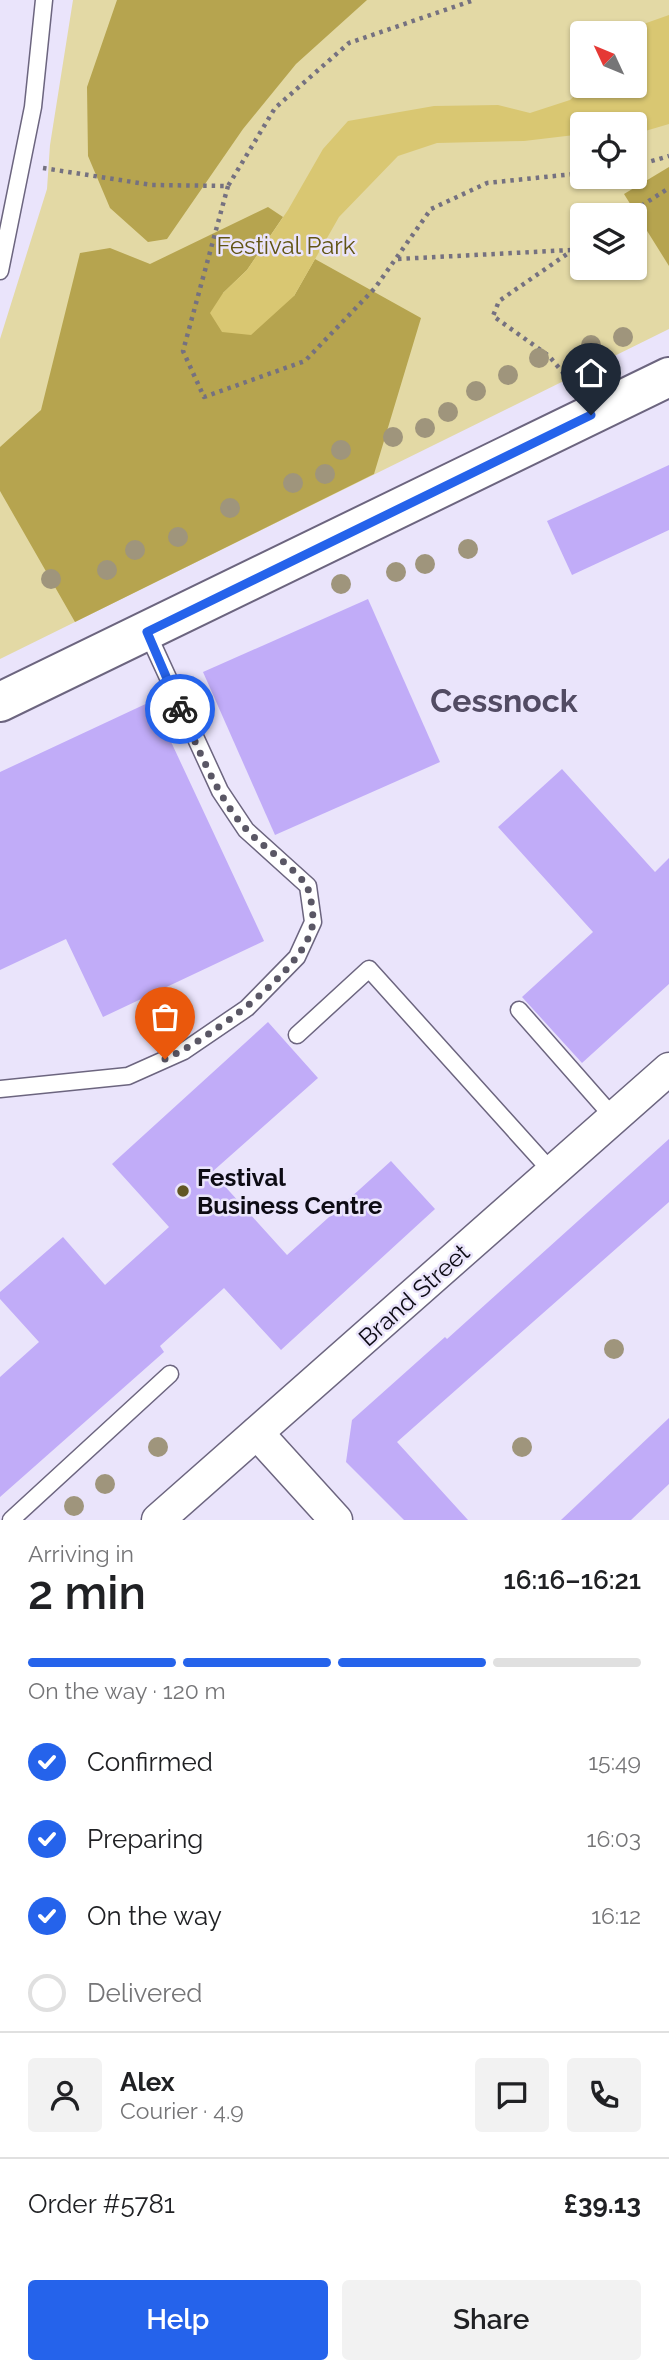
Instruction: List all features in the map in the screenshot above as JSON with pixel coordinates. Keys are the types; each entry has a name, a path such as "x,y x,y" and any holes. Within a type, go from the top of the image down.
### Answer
{"street":[{"path":"0,702 669,377"},
{"name":"Brand Street","path":"158,1520 669,1069"},
{"path":"257,1433 336,1520"}],"lane":[{"path":"0,271 33,107 44,0"},
{"path":"0,1089 128,1076 184,1051 247,1008 297,957 313,922 308,886 246,830 220,791 147,632"},
{"path":"296,1035 369,969 552,1172"},
{"path":"519,1010 614,1118"},
{"path":"11,1520 170,1374"}],"path":[{"path":"474,0 349,43 275,108 228,186 183,351 204,397 305,360 375,289 431,209 487,183 570,174"},
{"path":"647,162 669,156"},
{"path":"22,164 152,186 228,186"},
{"path":"646,203 669,188"},
{"path":"397,259 570,250"},
{"path":"570,251 499,301 492,316 549,356 569,378 591,415"}],"green space":[{"name":"Festival Park","path":"73,0 669,0 669,329 0,659 0,339 47,189 50,145"}],"shaded area":[{"path":"117,0 367,0 296,64 243,129 167,239 148,242 110,208 88,156 87,87"},
{"path":"669,15 669,124 647,130 647,112 570,112 570,136 524,141 437,143 398,156 339,217 294,296 251,335 222,332 210,313 223,293 247,270 288,210 323,149 348,121 434,106 498,105 530,113 572,98 648,98 648,22"},
{"path":"669,167 669,266 647,231 647,203 630,203 624,194 632,189 647,189 647,180"},
{"path":"268,207 283,217 247,270 223,293 294,296 315,259 421,318 374,474 75,622 0,491 0,447 41,410 80,253 110,248 150,264"}],"building":[{"path":"669,465 669,530 572,575 547,521"},
{"path":"368,599 440,762 275,835 203,672"},
{"path":"152,701 264,941 103,1017 66,939 0,970 0,772"},
{"path":"562,769 655,872 669,858 669,984 582,1063 522,997 593,932 498,827"},
{"name":"Festival Business Centre","path":"268,1022 318,1078 212,1172 287,1255 391,1161 435,1209 281,1350 224,1288 160,1346 164,1352 0,1497 0,1377 39,1342 0,1299 0,1292 63,1237 105,1285 169,1227 112,1164"},
{"path":"669,1139 669,1202 397,1442 468,1520 404,1520 346,1462 352,1420 445,1337 447,1339"},
{"path":"669,1418 669,1484 631,1520 561,1520"}],"way so far":[{"path":"165,1059 184,1051 247,1008 297,957 313,922 308,886 246,830 220,791 180,709"}],"place":[{"name":"Festival Business Centre","path":"183,1191"}],"district":[{"name":"Cessnock","path":"504,700"}],"route":[{"path":"180,709 147,632 591,415"}]}
